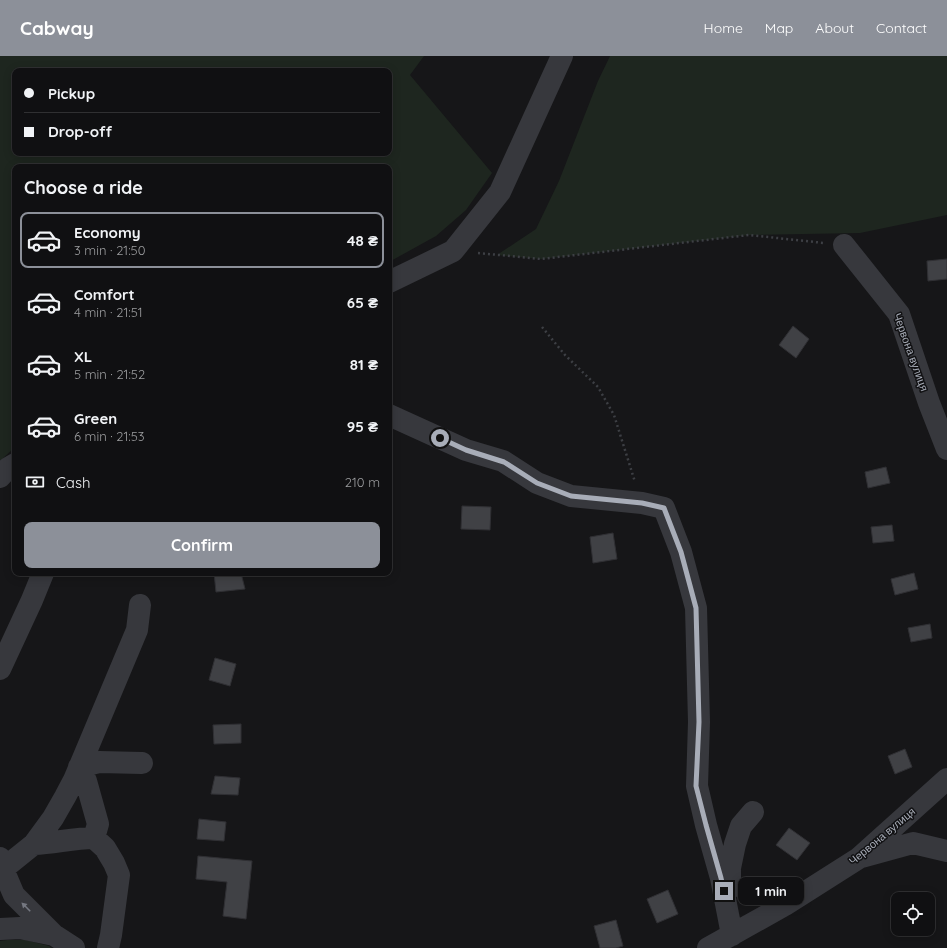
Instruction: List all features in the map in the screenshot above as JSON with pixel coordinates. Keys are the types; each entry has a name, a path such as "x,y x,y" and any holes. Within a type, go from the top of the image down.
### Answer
{"street":[{"path":"392,281 453,251 500,192 562,56"},
{"name":"Червона вулиця","path":"844,245 899,314 929,403 947,449"},
{"path":"392,416 466,450 504,462 537,483 571,496 642,503 664,508 681,552 696,608 699,722 696,786 721,878 732,935"},
{"path":"0,477 12,466"},
{"path":"0,669 42,576"},
{"path":"74,948 54,935 14,895 2,864 34,844 53,818 74,780 136,630 140,605"},
{"path":"79,767 100,762 142,763"},
{"path":"79,767 86,781 98,824 94,838"},
{"name":"Червона вулиця","path":"708,948 785,905 859,858 947,779"},
{"path":"726,905 730,882 730,868 735,844 741,826 752,812"},
{"path":"34,844 80,838 94,838 105,848 119,875 108,948"},
{"path":"859,858 913,843 947,851"},
{"path":"0,929 20,928 54,935"}],"path":[{"path":"453,251 541,259 750,235 844,245"},
{"path":"542,327 565,355 598,388 614,415 642,503"}],"shaded area":[{"path":"0,56 424,56 410,75 492,173 466,210 436,236 392,260 392,164 12,164 12,450 0,461"},
{"path":"610,56 947,56 947,215 860,233 749,235 541,259 497,255 536,229 559,181 598,81"},
{"path":"26,940 52,948 0,948 0,941"}],"building":[{"path":"947,259 947,279 928,281 927,261"},
{"path":"793,326 809,339 796,358 779,345"},
{"path":"886,467 890,483 868,488 865,472"},
{"path":"462,506 491,507 490,530 461,529"},
{"path":"892,525 894,541 873,543 871,527"},
{"path":"613,533 617,559 593,563 590,537"},
{"path":"914,573 918,589 895,595 891,579"},
{"path":"214,576 242,576 245,589 216,592"},
{"path":"930,624 932,638 911,642 908,628"},
{"path":"215,658 236,664 230,686 209,680"},
{"path":"241,724 241,743 214,744 213,725"},
{"path":"905,749 912,767 895,774 888,756"},
{"path":"215,776 240,778 238,795 211,794"},
{"path":"199,819 226,822 224,841 197,839"},
{"path":"789,828 810,843 797,860 776,845"},
{"path":"198,856 252,861 246,919 223,916 227,882 196,879"},
{"path":"668,890 678,914 657,923 647,899"},
{"path":"616,920 623,946 616,948 600,948 594,926"}],"route":[{"path":"440,438 466,450 504,462 537,483 571,496 642,503 664,508 681,552 696,608 699,722 696,786 724,891"}]}
